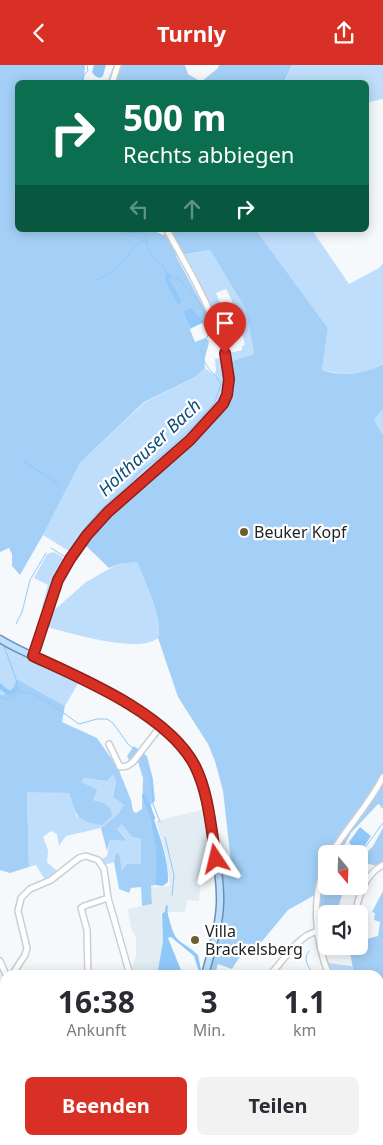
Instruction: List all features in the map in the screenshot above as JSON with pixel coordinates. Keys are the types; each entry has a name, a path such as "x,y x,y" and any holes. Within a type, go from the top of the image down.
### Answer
{"main road":[{"path":"0,639 115,696 160,727 182,748 195,767 203,789 219,878 220,903 218,923 206,970"}],"street":[{"path":"113,80 118,65"},
{"path":"33,656 56,585 65,567 83,541 108,512 197,433 219,410 227,395 228,367 220,335 168,232"},
{"path":"109,744 120,767 127,766 133,762 160,727"},
{"path":"337,845 371,799 383,777"},
{"path":"16,970 26,955 27,948 18,911 21,899 30,889 51,879 79,858 86,856 98,860 104,869 108,898 129,970"},
{"path":"357,905 361,891 368,877 383,865"},
{"path":"88,970 87,930 81,908 108,898"},
{"path":"275,970 308,934 318,930"},
{"path":"322,955 327,970"}],"shaded area":[{"path":"0,65 85,65 84,80 15,80 15,232 157,232 163,235 166,234 165,232 257,232 328,328 322,370 345,374 369,370 383,364 383,409 374,420 383,435 383,807 378,804 351,833 344,845 318,845 318,893 288,910 254,951 239,958 232,969 218,964 216,970 209,970 221,927 223,903 222,873 232,871 223,791 215,761 208,744 178,697 158,638 159,629 156,610 137,562 118,564 109,568 84,544 98,525 116,506 190,445 219,414 231,394 229,362 254,354 246,310 210,250 176,256 210,319 204,322 191,307 183,312 195,342 205,338 209,341 205,357 205,368 195,377 144,402 80,463 20,575 12,566 12,554 9,548 0,552"},
{"path":"94,65 106,65 103,76 100,78 92,72"},
{"path":"114,65 185,65 188,74 198,80 108,80"},
{"path":"219,65 292,65 285,80 203,80"},
{"path":"292,65 383,65 383,99 369,102 369,80 285,80"},
{"path":"257,232 313,232 349,284 379,268 383,263 383,364 376,368 346,374 322,370 328,328"},
{"path":"210,250 246,310 254,354 229,362 227,351 242,350 242,346 245,345 240,317 226,289 216,293 222,307 212,310 183,255"},
{"path":"191,307 204,322 190,329 183,312"},
{"path":"224,357 227,379 226,390 219,406 192,435 105,512 72,553 43,535 80,463 145,402 195,377 205,368 214,375 216,371 215,359"},
{"path":"383,409 383,435 374,420"},
{"path":"54,552 64,560 54,577 45,609 42,607 48,585 34,578 47,554"},
{"path":"137,562 156,610 159,629 158,638 147,643 124,644 47,627 51,613 86,582 118,564"},
{"path":"0,641 80,680 65,706 17,679 10,692 3,695 0,694"},
{"path":"17,679 65,706 62,722 97,738 118,768 131,800 133,811 136,813 142,809 143,778 138,762 130,762 127,756 134,746 147,756 153,779 155,801 151,804 156,851 155,885 151,886 152,904 142,906 141,887 131,888 129,893 119,889 114,862 115,855 119,853 122,871 127,864 141,864 141,839 132,837 122,824 117,829 126,839 124,841 110,840 107,851 101,828 118,814 124,805 113,797 116,781 113,775 107,781 84,778 81,782 97,790 93,800 104,803 111,809 112,816 102,825 87,822 78,816 69,793 27,792 29,867 10,873 0,870 0,694 3,695 10,692"},
{"path":"113,775 116,781 113,797 124,805 118,814 101,828 66,836 59,846 57,834 51,831 43,837 48,850 47,862 59,873 45,880 36,865 29,867 27,791 69,793 77,817 104,803 92,800 80,782 83,778 107,781"},
{"path":"209,808 222,873 201,878 199,901 187,900 185,912 161,912 163,942 158,970 132,970 136,956 136,938 131,928 128,909 152,904 151,887 170,886 166,856 156,821"},
{"path":"153,817 164,849 167,866 168,882 163,886 155,885 156,851 151,818"},
{"path":"122,823 132,837 141,839 141,864 121,871 115,855 114,862 104,865 100,860 107,856 110,840 123,841 126,838 117,829"},
{"path":"360,827 371,836 365,845 351,845 349,842"},
{"path":"383,828 383,867 368,864 368,851"},
{"path":"383,891 383,970 353,970 351,955 368,955 368,939 378,936 380,922 374,920 375,913 372,912"},
{"path":"320,895 342,895 339,905 321,905"},
{"path":"166,905 168,906 172,930 181,942 198,955 201,970 198,970 194,956 171,937 168,938 181,970 158,970 163,942 162,913 165,912"},
{"path":"328,963 352,966 353,970 332,970"}],"waterway":[{"name":"Holthauser Bach","path":"82,80 83,76 88,71 87,65"},
{"name":"Holthauser Bach","path":"125,232 141,232"},
{"name":"Holthauser Bach","path":"141,232 147,240 148,249 155,260 162,264 168,276 180,280 198,300 208,321"},
{"name":"Holthauser Bach","path":"140,242 146,241"},
{"path":"97,280 109,274 137,244"},
{"path":"168,276 168,281 179,302"},
{"name":"Holthauser Bach","path":"204,322 207,327"},
{"name":"Holthauser Bach","path":"51,548 65,557 99,511 130,483 138,473 162,455 192,427 215,402 221,384 206,365 201,349 208,335"},
{"path":"23,461 59,484"},
{"name":"Holthauser Bach","path":"16,624 22,612 30,580 46,553"},
{"name":"Holthauser Bach","path":"4,646 16,679 17,689 22,691"},
{"path":"0,686 11,693 17,689"},
{"path":"0,697 7,700 21,692 36,695 79,724 97,719 107,719 113,723 128,744 139,753"},
{"path":"141,756 150,774 153,804 160,822"},
{"path":"144,796 153,818"},
{"path":"367,845 383,823"},
{"path":"165,837 174,875 172,895"},
{"path":"326,895 326,905"},
{"path":"309,951 306,960 311,970"}],"place":[{"name":"Beuker Kopf","path":"244,532"},
{"name":"Villa Brackelsberg","path":"195,940"}],"route":[{"path":"216,859 201,781 192,761 177,742 156,723 123,701 33,656 58,580 87,535 108,512 190,440 217,413 223,404 227,395 229,379 225,353"}]}
